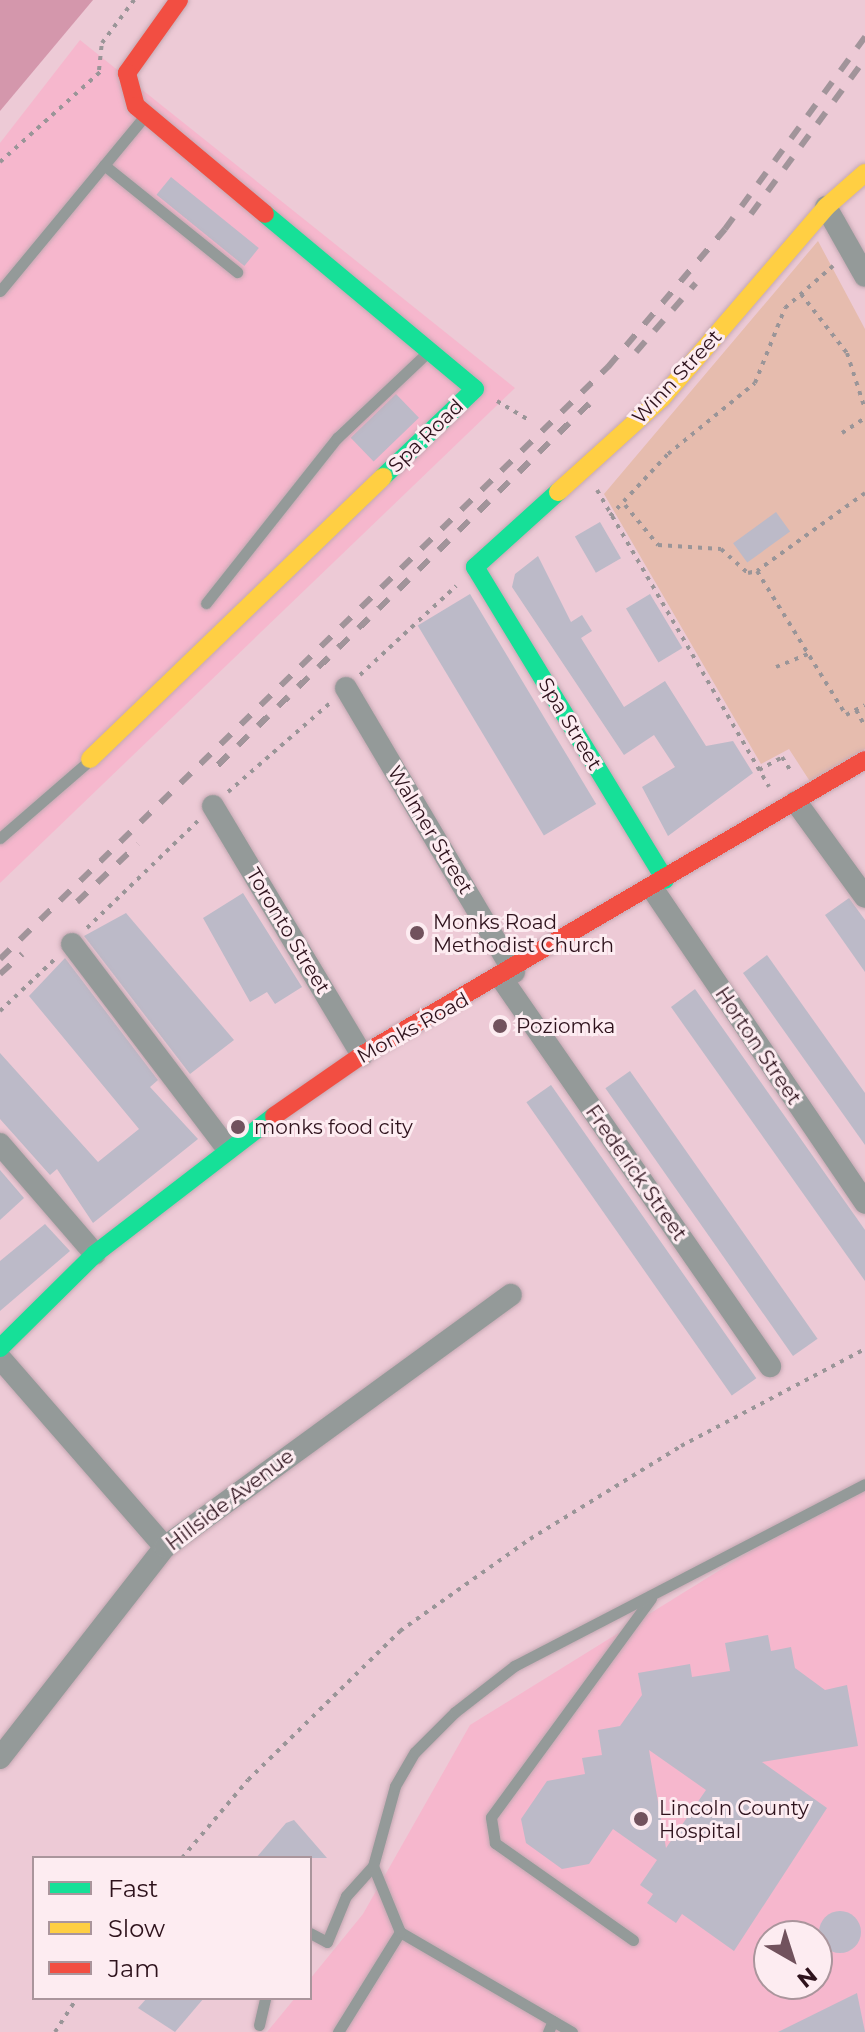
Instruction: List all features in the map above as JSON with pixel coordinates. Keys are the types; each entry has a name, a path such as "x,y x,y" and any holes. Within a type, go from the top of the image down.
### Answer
{"street":[{"path":"127,73 179,0"},
{"name":"Spa Road","path":"90,759 475,389 427,353 145,116 127,73"},
{"name":"Winn Street","path":"475,567 662,398 826,207 865,173"},
{"path":"826,207 865,276"},
{"name":"Spa Street","path":"475,567 658,884"},
{"name":"Walmer Street","path":"346,688 508,976"},
{"name":"Monks Road","path":"0,1348 95,1254 227,1148 362,1055 508,976 865,760"},
{"path":"801,799 865,897"},
{"name":"Toronto Street","path":"213,806 362,1055"},
{"name":"Horton Street","path":"658,884 865,1203"},
{"path":"72,944 227,1148"},
{"name":"Frederick Street","path":"508,976 770,1366"},
{"path":"0,1144 95,1254"},
{"name":"Hillside Avenue","path":"0,1758 165,1547 511,1295"},
{"path":"0,1358 165,1547"}],"lane":[{"path":"0,291 145,116"},
{"path":"104,165 237,272"},
{"path":"206,603 337,438 427,353"},
{"name":"Spa Road","path":"0,838 90,759"},
{"path":"312,1934 327,1942 346,1896 373,1866 395,1786 455,1712 514,1666 865,1484"},
{"path":"633,1940 495,1843 491,1817 653,1595"},
{"path":"373,1866 400,1932 550,2027 572,2032"},
{"path":"338,2032 400,1932"},
{"path":"259,2025 265,2000"}],"path":[{"path":"0,162 99,72 102,43 134,0"},
{"path":"99,72 127,73"},
{"path":"610,516 625,505 668,454 755,383 775,325 801,294 852,253"},
{"path":"801,294 847,353 865,409"},
{"path":"475,389 529,420"},
{"path":"842,433 865,418"},
{"path":"585,469 759,770 782,757 801,799"},
{"path":"625,505 658,545 721,549 748,573 757,571 865,493"},
{"path":"0,1011 213,806 346,688 475,567"},
{"path":"757,571 846,715 865,705"},
{"path":"776,667 809,654"},
{"path":"856,710 865,726"},
{"path":"184,1856 248,1780 400,1631 530,1539 681,1446 865,1349"},
{"path":"55,2032 76,2000"}],"shaded area":[{"path":"0,0 93,0 0,111"},
{"path":"80,40 515,388 0,883 0,143"},
{"path":"818,241 865,329 865,749 811,783 789,749 761,764 604,494"},
{"name":"Lincoln County Hospital","path":"865,1480 865,2032 267,2032 293,2000 312,2000 312,1977 363,1914 470,1725"}],"building":[{"path":"171,177 259,248 244,266 157,195"},
{"path":"396,394 419,418 374,462 351,438"},
{"path":"776,512 790,531 747,563 733,543"},
{"path":"600,522 621,558 596,573 575,536"},
{"path":"538,556 571,622 582,615 592,631 581,638 624,707 665,681 706,746 733,741 753,773 668,836 642,787 675,767 654,735 624,755 512,587 515,574"},
{"path":"470,594 596,804 544,835 418,625"},
{"path":"650,594 682,648 658,662 626,608"},
{"path":"243,893 302,987 275,1004 267,992 250,1002 203,918"},
{"path":"849,898 865,920 865,972 825,915"},
{"path":"126,913 234,1040 190,1074 84,936"},
{"path":"767,955 865,1093 865,1145 743,973"},
{"path":"65,958 158,1080 150,1087 198,1139 93,1223 57,1169 50,1175 0,1119 0,1053 98,1162 139,1129 29,996"},
{"path":"695,989 865,1230 865,1281 671,1007"},
{"path":"630,1071 818,1339 793,1356 605,1088"},
{"path":"551,1085 756,1378 732,1395 526,1102"},
{"path":"0,1170 24,1198 0,1220"},
{"path":"45,1224 70,1251 0,1311 0,1261"},
{"path":"768,1635 771,1651 791,1647 795,1668 825,1690 847,1685 858,1746 762,1762 827,1808 734,1951 682,1914 676,1923 647,1903 653,1894 640,1885 657,1860 613,1829 589,1864 562,1869 526,1843 521,1819 547,1781 585,1774 582,1758 602,1755 598,1730 620,1726 642,1695 638,1673 690,1664 692,1677 730,1671 725,1643","holes":["649,1750 706,1790 666,1848"]},
{"path":"294,1820 327,1858 258,1856 286,1823"},
{"path":"840,1911 855,1917 861,1932 855,1947 840,1953 833,1951 833,1920 823,1920 825,1917"},
{"path":"857,1993 865,2032 778,2032"},
{"path":"145,2000 202,2000 175,2032 138,2008"}],"railway":[{"path":"0,959 608,367 725,229 865,37"},
{"path":"751,214 865,59"},
{"path":"636,352 696,283"},
{"path":"218,765 593,400"},
{"path":"77,902 138,844"},
{"path":"0,974 22,954"}],"traffic: fast":[{"path":"265,214 475,389 383,477"},
{"path":"558,492 475,567 665,880"},
{"path":"0,1348 95,1254 274,1116"}],"traffic: slow":[{"path":"558,492 662,398 826,207 865,173"},
{"path":"90,759 383,477"}],"traffic: jam":[{"path":"179,0 127,73 136,106 265,214"},
{"path":"274,1116 362,1055 865,760"}],"place":[{"name":"Monks Road Methodist Church","path":"417,933"},
{"name":"Poziomka","path":"500,1026"},
{"name":"monks food city","path":"238,1127"},
{"name":"Lincoln County Hospital","path":"641,1819"}]}
